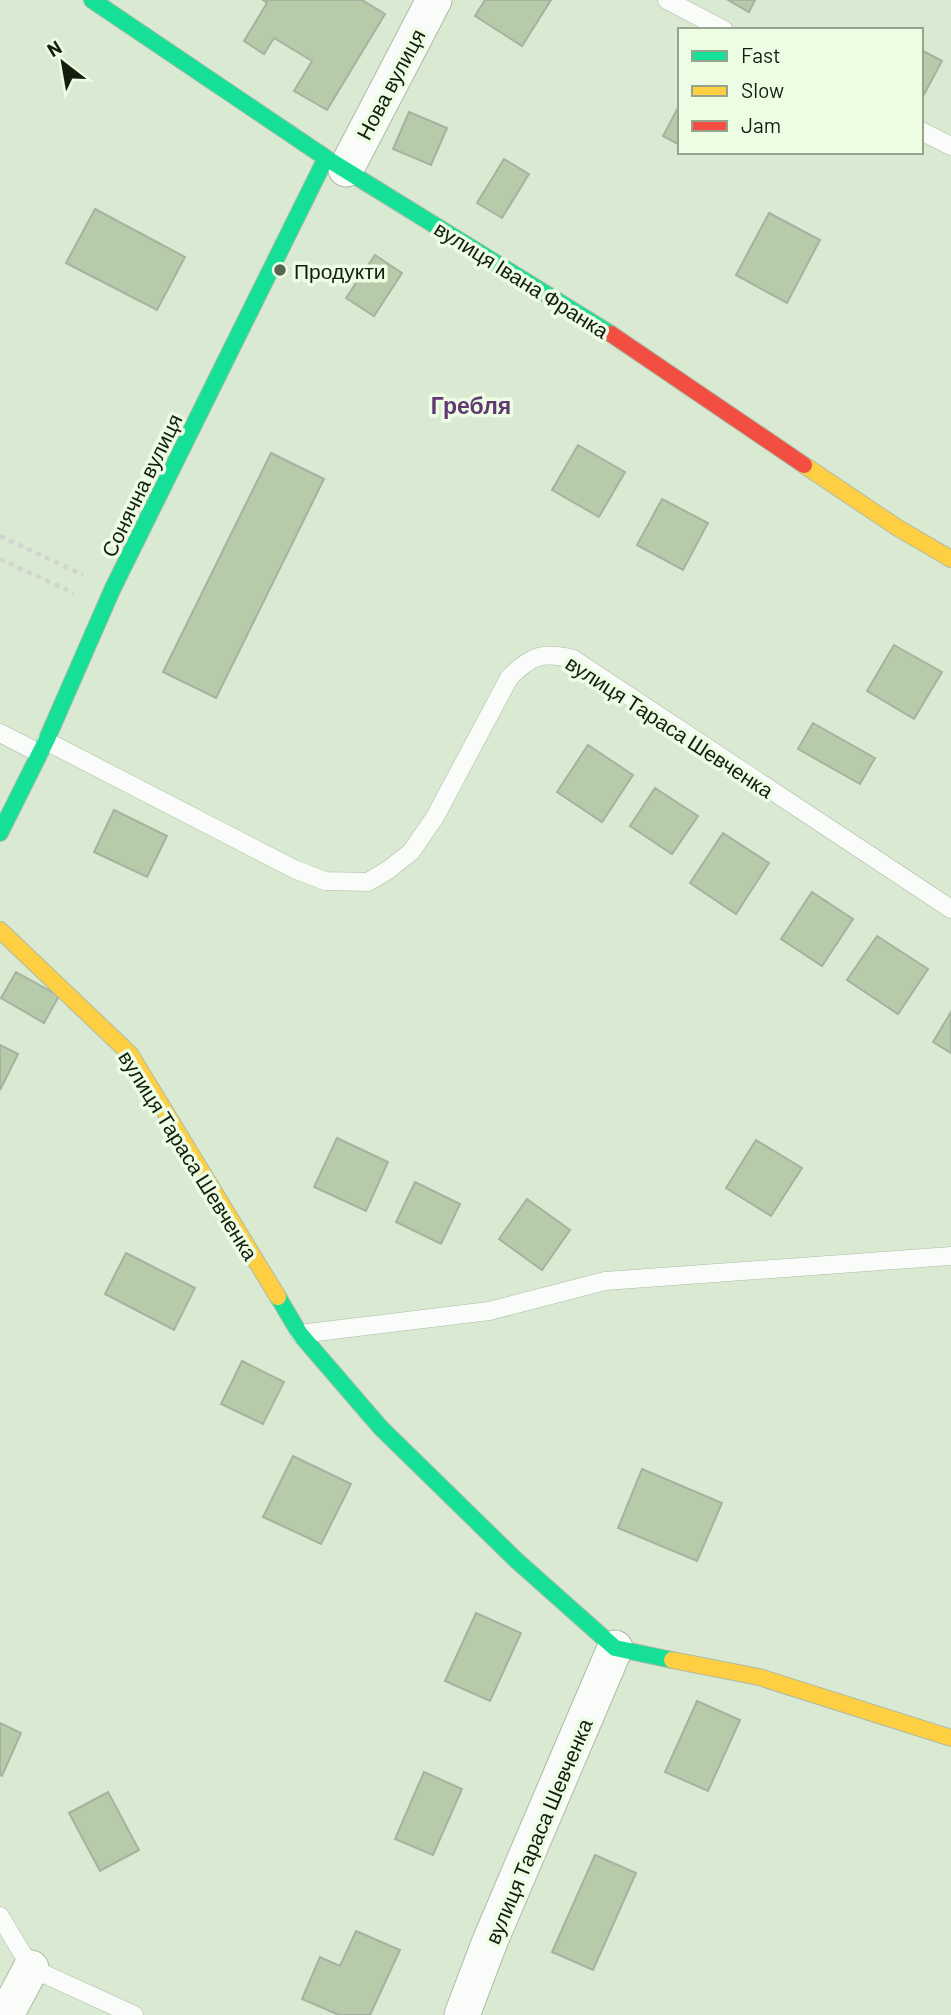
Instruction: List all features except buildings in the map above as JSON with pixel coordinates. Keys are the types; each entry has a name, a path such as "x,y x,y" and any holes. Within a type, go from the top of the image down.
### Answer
{"street":[{"name":"вулиця Івана Франка","path":"92,0 336,164 623,342 898,528 951,559"},
{"name":"Нова вулиця","path":"336,164 434,0"},
{"name":"Сонячна вулиця","path":"0,833 43,747 113,588 336,164"},
{"name":"вулиця Тараса Шевченка","path":"0,930 130,1054 300,1334 381,1428 516,1560 615,1648 462,2015"},
{"path":"615,1648 760,1677 951,1738"},
{"path":"6,2015 31,1968"}],"lane":[{"path":"667,0 720,28"},
{"path":"923,132 951,146"},
{"name":"вулиця Тараса Шевченка","path":"0,733 43,747 294,869 325,881 368,882 411,852 435,817 509,678 518,668 533,659 555,654 573,659 951,909"},
{"path":"300,1334 489,1311 605,1281 951,1256"},
{"path":"0,1916 31,1968 134,2015"}],"path":[{"path":"0,536 113,588"},
{"path":"0,559 104,607"}],"traffic: fast":[{"path":"92,0 326,158 611,334"},
{"path":"0,833 46,741 113,588 326,158"},
{"path":"278,1297 300,1334 381,1428 516,1560 615,1648 672,1660"}],"traffic: slow":[{"path":"804,465 898,528 951,559"},
{"path":"0,930 130,1054 278,1297"},
{"path":"672,1660 759,1677 951,1738"}],"traffic: jam":[{"path":"611,334 804,465"}],"place":[{"name":"Продукти","path":"280,270"}],"district":[{"name":"Гребля","path":"471,405"}]}
